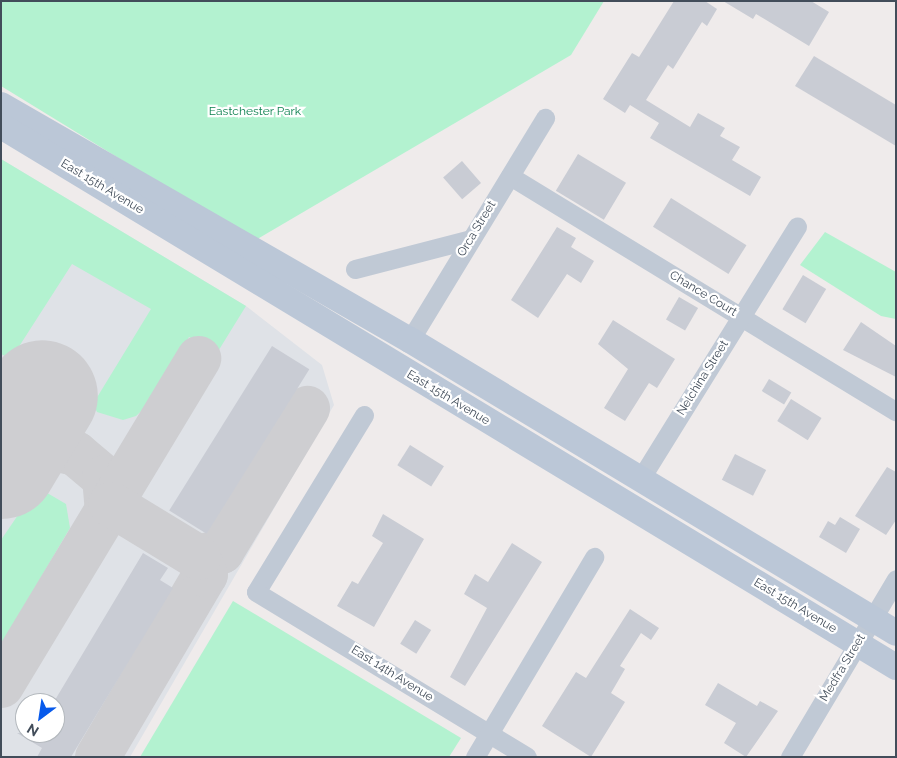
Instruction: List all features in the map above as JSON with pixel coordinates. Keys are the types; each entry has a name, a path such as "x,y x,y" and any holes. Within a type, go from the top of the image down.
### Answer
{"main road":[{"name":"East 15th Avenue","path":"1,105 410,340 896,633"},
{"name":"East 15th Avenue","path":"1,126 896,667"}],"street":[{"name":"Orca Street","path":"410,340 545,118"},
{"name":"Chance Court","path":"510,176 896,412"},
{"name":"Nelchina Street","path":"641,478 797,226"},
{"path":"355,269 471,239"},
{"name":"East 14th Avenue","path":"364,415 256,592 527,757"},
{"path":"475,757 594,557"},
{"name":"Medfra Street","path":"790,757 896,579"}],"shaded area":[{"path":"1,159 246,306 322,365 334,405 130,757 1,757"}],"green space":[{"name":"Eastchester Park","path":"1,1 604,1 571,55 254,241 1,86"},
{"path":"1,159 246,306 217,353 189,337 148,405 136,416 123,420 97,412 93,404 151,309 72,264 11,359 1,354"},
{"path":"825,232 896,272 896,319 881,316 800,265"},
{"path":"37,487 66,504 70,528 1,645 1,540"},
{"path":"233,601 461,738 449,757 140,757"}],"building":[{"path":"674,1 705,1 717,9 707,26 702,22 673,69 668,65 646,100 690,127 698,113 725,128 720,136 740,147 732,160 761,177 750,196 650,138 659,123 630,105 625,113 603,99 632,53 639,57"},
{"path":"723,1 811,1 829,12 809,46 756,14 753,19"},
{"path":"814,56 896,105 896,146 795,86"},
{"path":"578,154 626,183 604,220 556,191"},
{"path":"462,161 481,183 462,199 443,177"},
{"path":"671,198 746,245 728,274 653,227"},
{"path":"557,227 576,238 571,247 594,261 581,283 567,274 538,318 511,300"},
{"path":"803,275 826,289 806,323 782,309"},
{"path":"679,297 698,308 685,331 666,320"},
{"path":"613,320 675,359 657,388 649,383 625,421 604,408 628,369 598,344"},
{"path":"861,322 896,346 896,377 843,350"},
{"path":"272,346 309,369 207,534 169,511"},
{"path":"769,379 791,392 784,404 762,391"},
{"path":"791,399 822,418 808,440 777,421"},
{"path":"410,445 444,466 431,487 397,465"},
{"path":"735,454 766,470 753,496 722,480"},
{"path":"887,467 896,472 896,520 886,535 855,516"},
{"path":"383,514 424,539 374,627 337,606 352,581 358,584 383,543 372,536"},
{"path":"840,517 860,529 846,553 819,537 828,521 835,525"},
{"path":"512,543 542,562 465,686 450,677 487,608 464,594 475,574 488,582"},
{"path":"143,553 168,568 160,580 173,588 71,757 37,757 42,748 34,743 65,743 65,693 59,693"},
{"path":"630,609 659,628 651,640 641,633 620,666 625,669 611,693 625,702 591,757 542,726 576,672 586,678"},
{"path":"415,620 431,630 416,654 400,644"},
{"path":"718,683 757,706 760,701 778,711 746,757 724,743 736,723 705,705"}],"taxiway":[{"path":"1,685 198,358"},
{"path":"198,557 221,551 307,408"},
{"path":"1,466 25,449 49,447 75,453 104,477 107,509"},
{"path":"97,757 205,574 198,557 111,504"}],"runway":[{"path":"1,463 42,395"}]}
